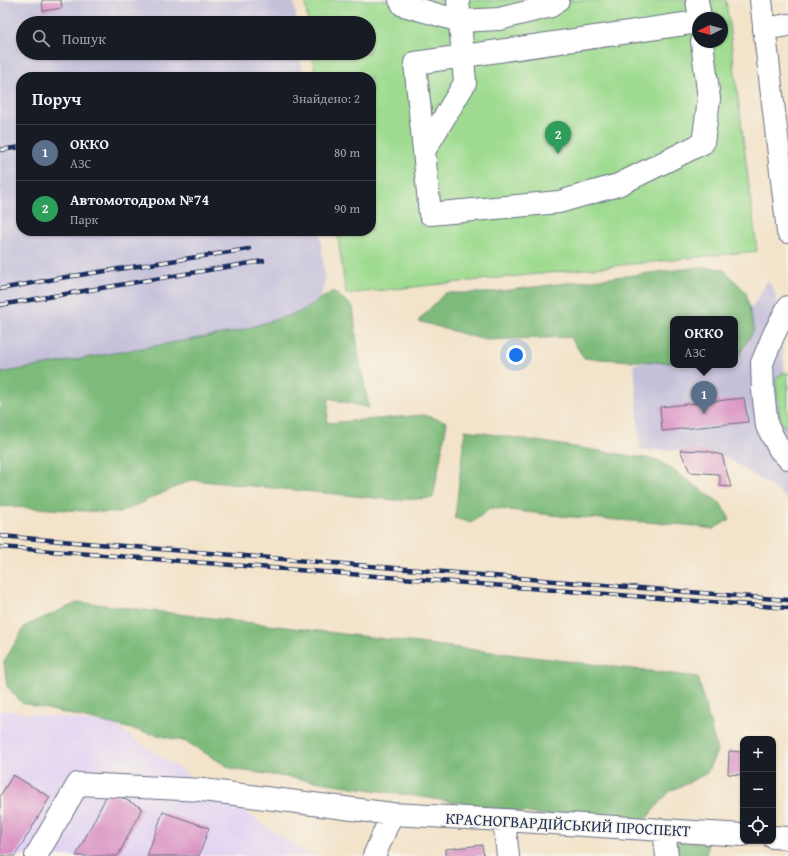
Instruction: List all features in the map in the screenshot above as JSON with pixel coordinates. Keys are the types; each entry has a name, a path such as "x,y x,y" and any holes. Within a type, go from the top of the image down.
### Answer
{"street":[{"path":"400,0 403,5 459,10 499,19 551,6 558,0"},
{"path":"697,0 699,12"},
{"path":"761,0 788,232"},
{"path":"424,151 464,83 459,10"},
{"path":"692,23 415,63 430,214 559,202 618,185 703,144 709,99 703,48"},
{"path":"764,29 788,25"},
{"path":"788,307 774,334 762,363 763,391 767,426 780,450 788,458"},
{"name":"КРАСНОГВАРДІЙСЬКИЙ ПРОСПЕКТ","path":"36,856 78,784 203,790 392,814 740,835"},
{"path":"374,856 392,814"},
{"path":"504,820 508,856"},
{"path":"664,830 667,856"},
{"path":"776,837 788,838"}],"shaded area":[{"path":"0,0 294,0 296,16 16,16 16,60 301,60 302,72 16,72 16,236 321,236 325,280 317,311 0,398"},
{"path":"768,280 775,293 788,399 788,502 784,496 765,482 734,462 714,452 640,450 634,364 670,358 670,368 738,368 738,323 756,301"},
{"path":"0,710 112,724 311,856 0,856"}],"green space":[{"path":"305,0 726,0 727,12 692,12 692,48 728,48 728,16 757,251 346,294 338,236 376,236 376,72 315,72 313,60 376,60 376,16 307,16"},
{"path":"700,267 723,269 746,292 754,330 738,356 738,316 670,316 670,363 584,358 570,337 485,340 418,321 445,293 484,293"},
{"path":"333,291 353,307 358,352 369,408 329,398 327,423 424,415 447,422 433,498 396,500 191,480 119,513 0,506 0,373 239,331 300,312"},
{"path":"783,373 788,373 788,427 783,425 780,421 776,384 776,378"},
{"path":"465,430 658,460 720,503 730,519 713,529 687,525 561,516 491,508 471,523 455,518"},
{"path":"79,602 698,677 717,751 707,773 669,792 637,829 232,769 187,742 22,703 7,686 4,662 25,626"},
{"path":"686,840 708,844 706,856 671,856 675,843"}],"building":[{"path":"42,0 61,0 62,8 43,11"},
{"path":"744,398 748,422 662,431 660,407"},
{"path":"680,450 707,451 722,455 731,487 720,486 720,477 718,474 690,472"},
{"path":"729,751 740,752 740,775 728,774"},
{"path":"13,775 50,797 15,856 0,856 0,796"},
{"path":"109,791 142,808 118,856 76,856"},
{"path":"163,812 209,828 199,856 147,856"},
{"path":"482,845 484,856 446,856 446,849"}],"railway":[{"path":"0,150 16,148"},
{"path":"0,289 60,278 249,249"},
{"path":"0,305 263,261"},
{"path":"0,536 788,600"},
{"path":"0,547 788,608"}],"place":[{"name":"Автомотодром №74","path":"558,154"},
{"name":"ОККО","path":"704,414"}]}
